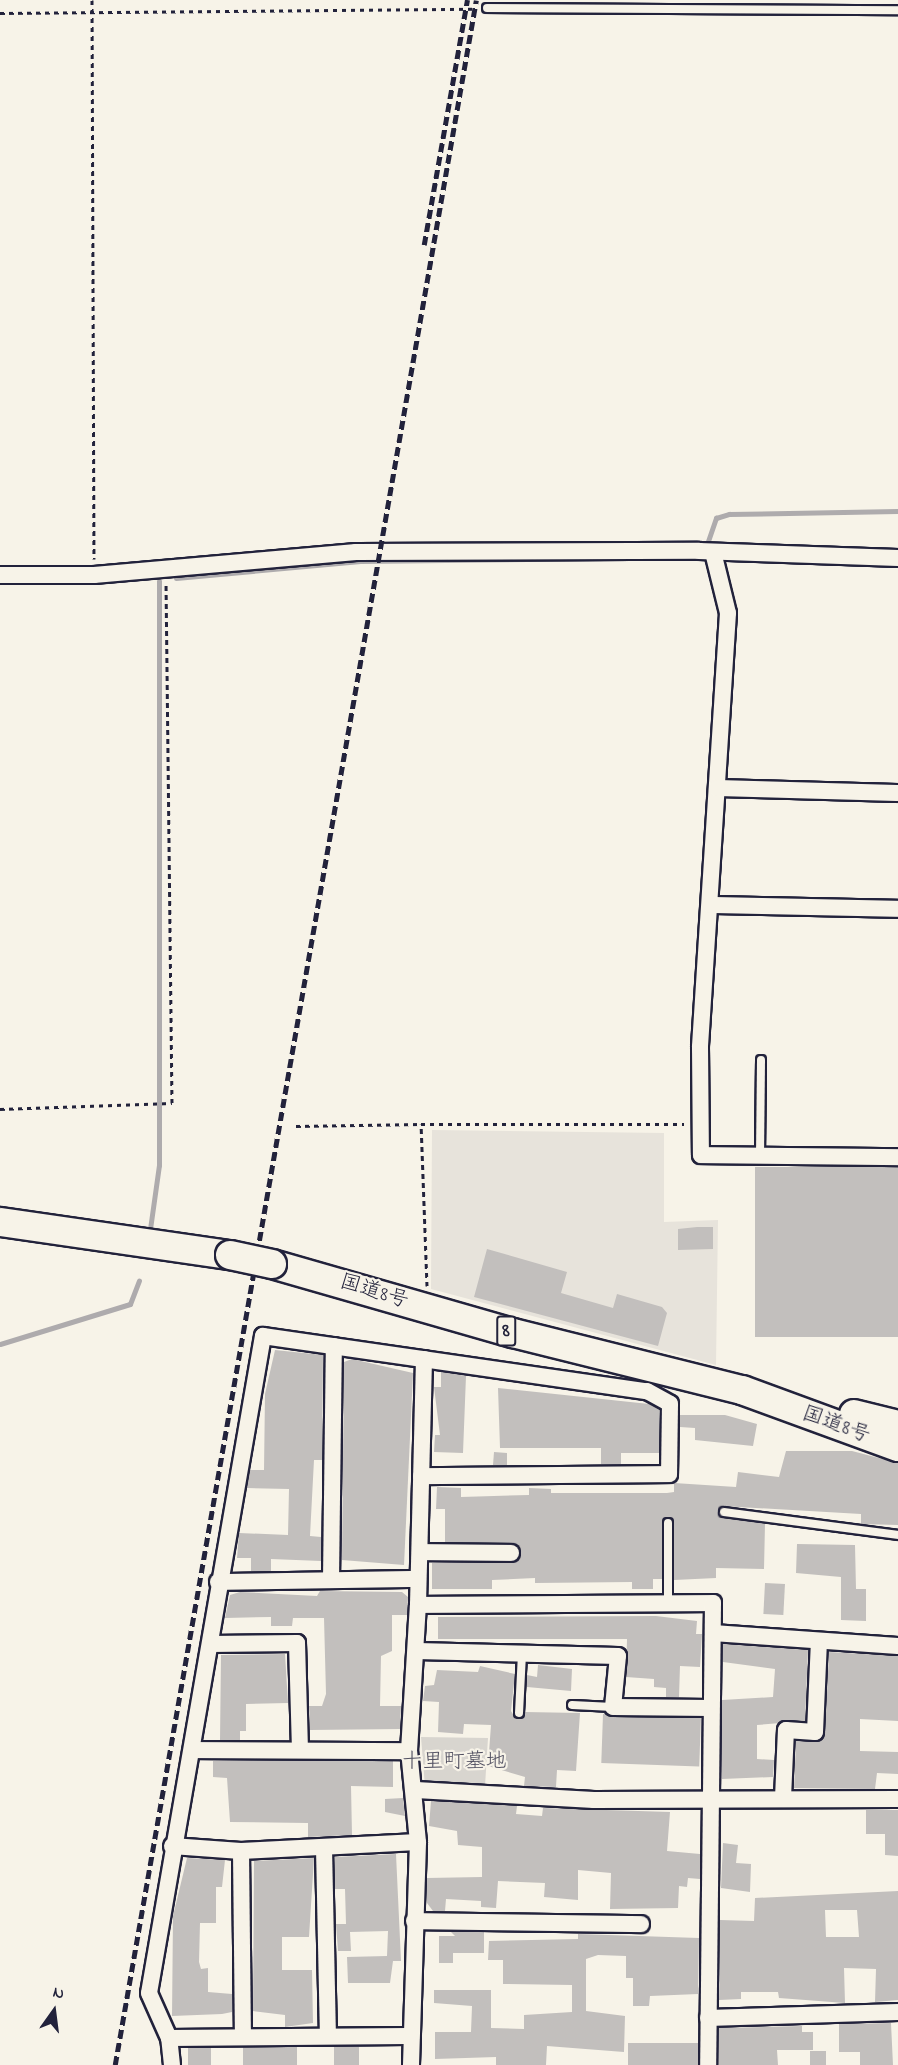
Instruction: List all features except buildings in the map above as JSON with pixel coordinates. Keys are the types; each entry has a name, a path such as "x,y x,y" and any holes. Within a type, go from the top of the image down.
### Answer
{"highway":[{"name":"国道8号","path":"0,1222 272,1263 513,1333 742,1390 898,1447"},
{"name":"国道8号","path":"742,1390 752,1388 898,1425"}],"street":[{"path":"0,575 94,574 356,552 713,552 898,558"},
{"path":"713,552 728,613 700,1047 701,1155 898,1157"},
{"path":"717,788 898,793"},
{"path":"710,905 898,909"},
{"path":"172,2065 169,2038 149,1993 172,1845 192,1750 218,1582 263,1336 663,1396 673,1415 672,1466 669,1474 654,1476 421,1476"},
{"path":"331,1580 334,1346"},
{"path":"411,2065 408,2036 418,1842 416,1790 409,1751 417,1651 424,1359"},
{"path":"420,1552 511,1553"},
{"path":"218,1582 418,1579"},
{"path":"418,1605 713,1603 710,1708 708,2065"},
{"path":"713,1633 898,1647"},
{"path":"783,1798 786,1730 815,1732 819,1641"},
{"path":"210,1644 297,1643 300,1750"},
{"path":"417,1651 618,1656 613,1707 710,1708"},
{"path":"192,1750 409,1751"},
{"path":"416,1790 711,1800 898,1799"},
{"path":"172,1845 241,1851 418,1842"},
{"path":"324,1848 328,2036"},
{"path":"241,1851 243,2037"},
{"path":"414,1921 640,1924"},
{"path":"708,2018 898,2012"},
{"path":"169,2038 408,2036"}],"lane":[{"path":"487,8 898,10"},
{"path":"760,1156 761,1060"},
{"path":"724,1512 898,1535"},
{"path":"668,1604 669,1523"},
{"path":"519,1713 522,1654"},
{"path":"572,1705 613,1707"}],"path":[{"path":"92,0 94,574"},
{"path":"0,13 487,8"},
{"path":"0,1109 172,1103 166,568"},
{"path":"421,1124 427,1288"},
{"path":"296,1126 701,1125"}],"shaded area":[{"path":"432,1130 664,1133 664,1222 718,1220 716,1365 431,1289"}],"green space":[{"name":"十里町墓地","path":"421,1737 488,1738 485,1786 425,1787"}],"waterway":[{"path":"707,544 716,518 729,514 898,511"},
{"path":"176,578 360,561 702,557"},
{"path":"150,1229 159,1165 159,581"},
{"path":"0,1344 130,1304 139,1281"}],"railway":[{"path":"424,245 467,0"},
{"path":"115,2065 476,0"}]}
